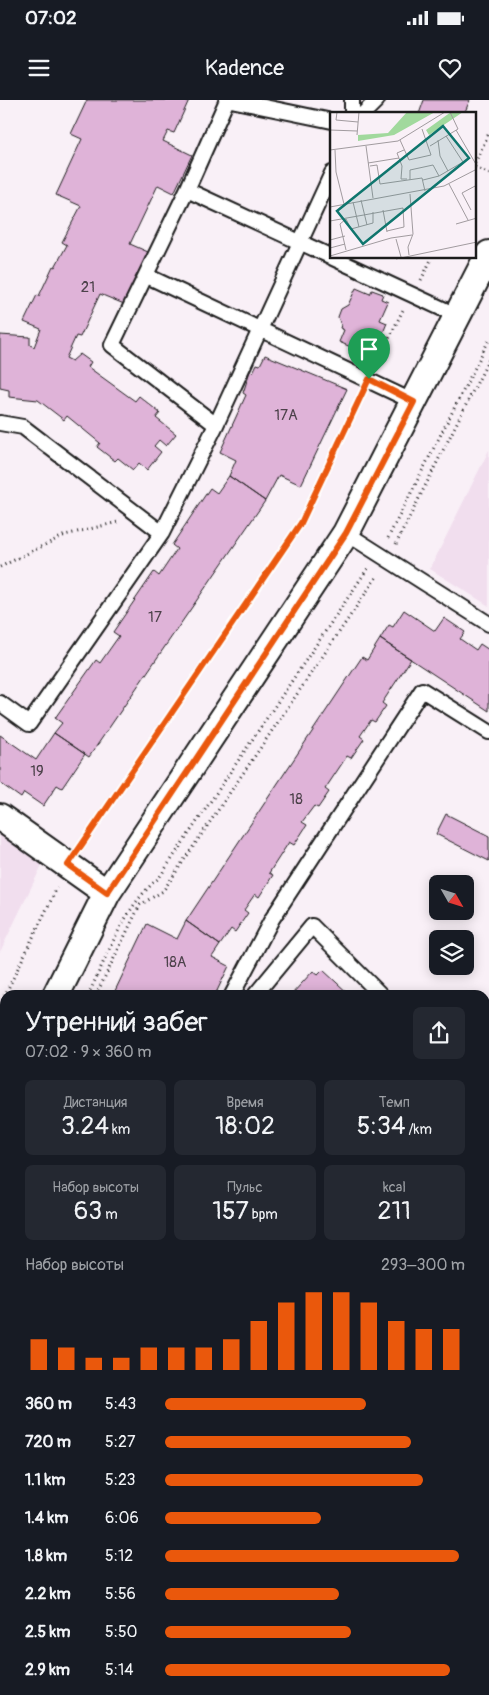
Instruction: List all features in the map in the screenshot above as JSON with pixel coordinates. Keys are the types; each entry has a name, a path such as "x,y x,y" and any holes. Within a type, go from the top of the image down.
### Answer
{"street":[{"path":"58,990 107,893 346,533 489,254"},
{"path":"0,817 107,893"}],"lane":[{"path":"216,426 112,345 229,100 330,120"},
{"path":"365,112 377,100"},
{"path":"0,703 29,724 162,533 216,426 330,178"},
{"path":"187,190 330,256"},
{"path":"336,259 458,316"},
{"path":"146,276 369,379 414,402"},
{"path":"0,423 23,427 162,533"},
{"path":"346,533 489,624"},
{"path":"235,990 272,919 422,690 489,732"},
{"path":"258,990 312,926 376,990"}],"path":[{"path":"476,161 489,133"},
{"path":"476,168 489,174"},
{"path":"7,990 68,865 301,523 406,304 414,295 432,259"},
{"path":"90,990 133,905 148,887 159,878 384,556 396,524 489,340"},
{"path":"98,990 140,906 163,891 384,556 489,359"},
{"path":"0,567 65,535 140,516"}],"shaded area":[{"path":"489,450 489,606 430,569"},
{"path":"0,835 42,865 0,952"}],"building":[{"path":"87,100 189,100 174,133 168,131 163,141 192,155 174,193 158,185 130,244 148,252 124,304 100,294 80,337 76,336 66,358 72,361 80,354 91,362 88,367 135,401 139,396 160,413 156,418 176,434 166,446 159,440 154,446 161,452 147,470 139,463 133,470 118,458 115,461 97,447 100,443 67,416 64,420 38,400 9,397 9,390 0,388 0,335 30,337 30,345 34,347 41,329 24,322 53,266 55,267 67,245 62,242 81,206 56,195 82,139 71,134"},
{"path":"424,100 470,100 465,112 420,112"},
{"path":"356,288 370,294 372,290 383,294 381,299 388,302 380,320 387,323 377,347 370,344 365,353 339,342 344,330 340,328 341,325 338,317 341,309 348,305"},
{"path":"265,355 347,389 301,485 279,475 265,501 229,476 236,460 220,452 246,395 243,393 250,371 253,372 257,364 260,365"},
{"path":"229,476 265,501 89,757 54,733 62,723 55,718 96,660 100,663 119,636 113,632 154,572 159,576 177,549 172,545 210,488 217,493"},
{"path":"404,610 435,631 444,618 465,632 460,639 476,650 480,644 489,650 489,711 380,639 389,625 393,627"},
{"path":"380,639 411,659 382,703 386,706 375,722 371,720 360,736 364,739 351,758 347,756 325,789 329,792 318,808 314,806 302,822 307,825 294,845 289,842 269,873 273,875 259,897 255,894 244,910 248,913 235,932 231,929 220,945 186,921 362,657 367,660"},
{"path":"54,733 85,754 62,788 57,785 43,806 24,793 21,798 0,783 0,735 36,760"},
{"path":"446,814 489,836 489,861 436,834"},
{"path":"186,921 220,945 212,957 229,966 217,990 115,990 147,924 177,939"},
{"path":"323,970 345,990 296,990 313,971 318,975"}],"route":[{"path":"369,379 414,402 346,533 107,893 68,865 301,523 369,379"}]}
